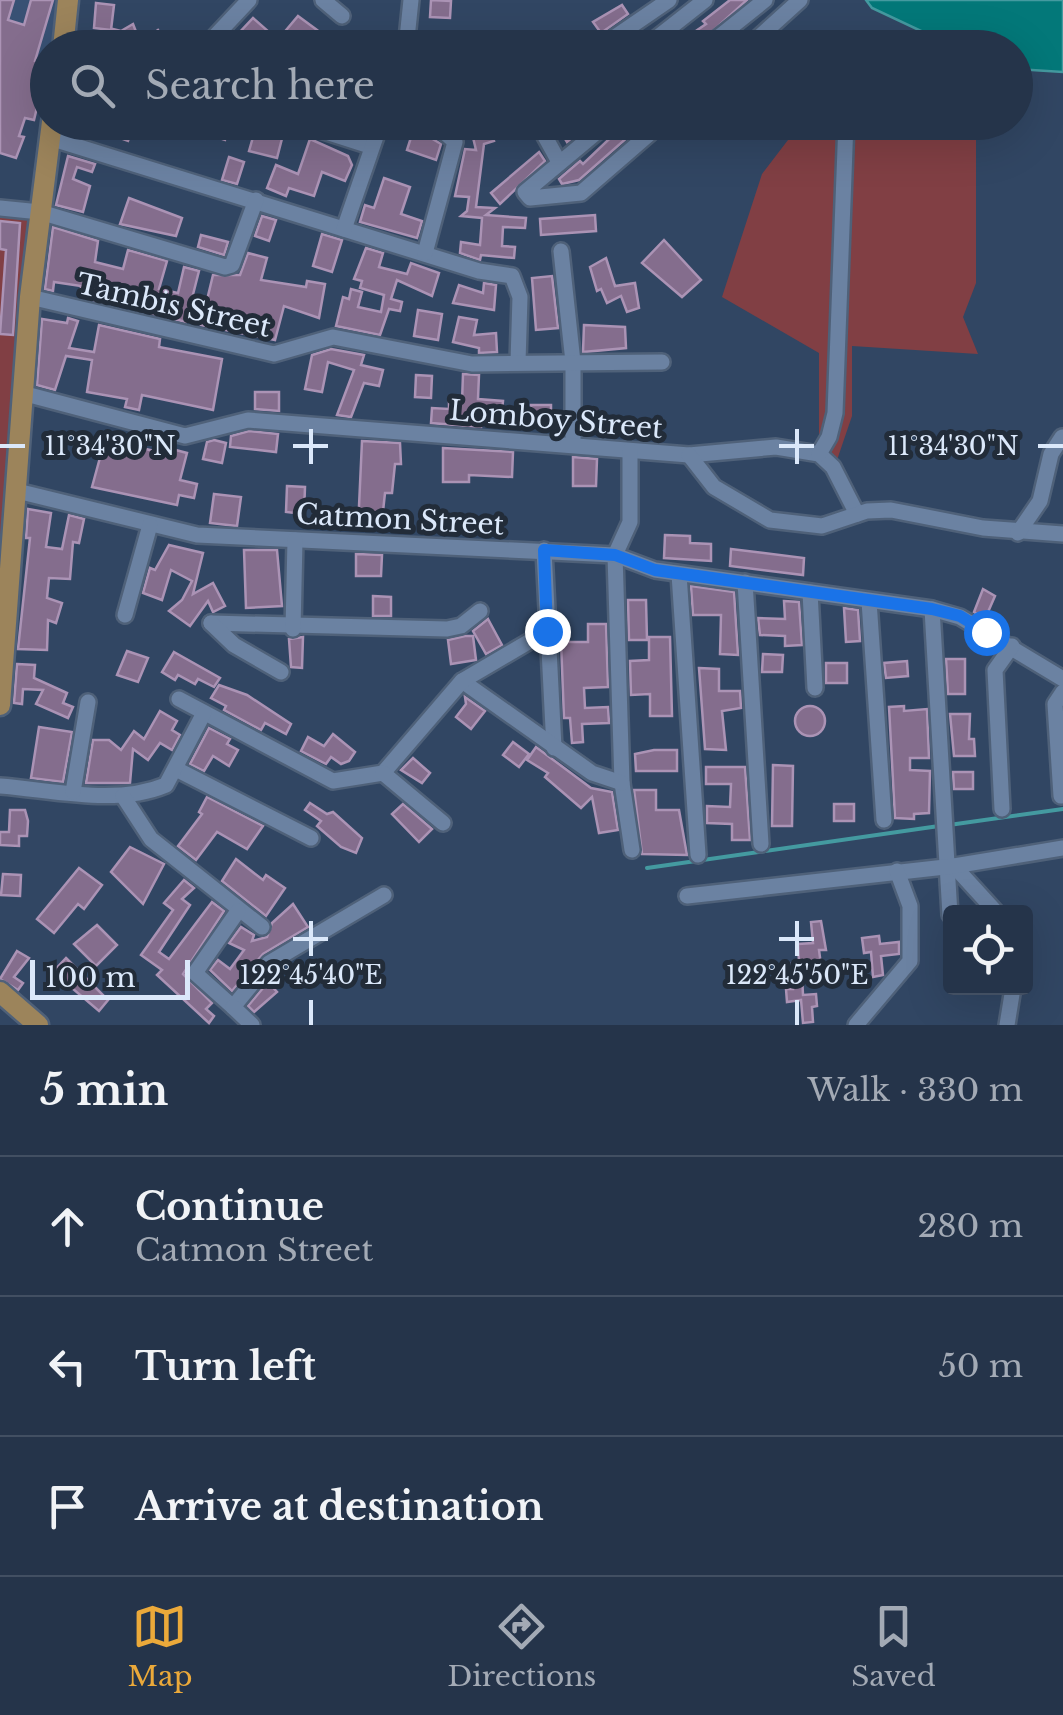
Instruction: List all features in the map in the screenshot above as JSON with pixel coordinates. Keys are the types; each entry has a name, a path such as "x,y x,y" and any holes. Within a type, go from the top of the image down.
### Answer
{"main road":[{"path":"65,30 68,0"},
{"path":"0,705 11,486 50,140"},
{"path":"0,992 38,1025"}],"street":[{"path":"222,30 249,0"},
{"path":"322,0 342,16"},
{"path":"408,30 411,0"},
{"path":"626,30 670,0"},
{"path":"727,30 765,0"},
{"path":"767,30 800,0"},
{"path":"665,30 696,3"},
{"path":"80,140 344,229 480,271 512,276 520,297 518,362"},
{"path":"352,140 370,146"},
{"path":"344,229 373,140"},
{"path":"426,253 454,140"},
{"path":"549,140 559,162"},
{"path":"586,140 525,192 530,198 581,193 642,140"},
{"path":"819,454 829,437 835,413 845,140"},
{"path":"0,208 40,212 225,267 232,265 256,200"},
{"path":"561,250 573,362 573,444"},
{"name":"Tambis Street","path":"30,298 274,354 333,337 472,364 662,362"},
{"name":"Lomboy Street","path":"22,393 185,436 248,420 689,455 714,487 770,520 822,526 857,514 914,512 1018,533 1063,534"},
{"path":"1018,533 1040,501 1051,454 1062,437"},
{"path":"689,455 776,447 819,454 834,467 857,514"},
{"path":"630,451 630,522 615,555 622,784 632,850"},
{"name":"Catmon Street","path":"11,486 197,535 615,555 679,574 932,609 960,616 1063,679"},
{"path":"124,614 150,525"},
{"path":"293,629 295,540"},
{"path":"544,550 554,748"},
{"path":"679,574 698,856"},
{"path":"745,582 761,844"},
{"path":"810,592 815,688"},
{"path":"869,601 884,820"},
{"path":"932,609 950,905"},
{"path":"281,672 234,645 211,624 293,629 447,629 461,626 480,611"},
{"path":"179,699 333,782 382,773 462,681 547,631"},
{"path":"1002,810 995,670 1012,646"},
{"path":"462,681 592,773 622,784"},
{"path":"1061,796 1055,704 1063,692"},
{"path":"73,792 88,702"},
{"path":"0,786 123,796 166,785 204,713"},
{"path":"176,769 311,838"},
{"path":"382,773 443,823"},
{"path":"123,796 139,827 238,911 262,926"},
{"path":"687,896 950,866 1063,848"},
{"path":"950,866 989,905"},
{"path":"856,1025 910,961 910,906 897,871"},
{"path":"233,1006 269,964 384,895"},
{"path":"238,911 195,973 252,1025"},
{"path":"1007,1025 1012,995"}],"shaded area":[{"path":"0,0 57,0 53,30 30,30 30,84 0,75"},
{"path":"866,0 1063,0 1063,72 1033,70 1033,30 919,30 872,8"},
{"path":"788,140 976,140 976,283 963,317 978,354 852,346 852,416 837,460 819,439 819,353 722,297 762,174"},
{"path":"0,217 28,219 0,583"}],"building":[{"path":"0,0 14,0 8,20 24,25 31,0 53,0 44,30 30,30 30,119 25,118 19,136 24,137 16,158 0,153"},
{"path":"431,0 451,1 450,18 430,17"},
{"path":"730,0 747,0 714,30 697,30 706,24 703,21"},
{"path":"96,3 114,5 111,30 94,28"},
{"path":"622,5 628,14 605,30 599,30 593,22"},
{"path":"298,16 317,30 286,30"},
{"path":"253,18 267,30 242,30"},
{"path":"252,140 282,140 277,158 249,151"},
{"path":"310,140 348,156 352,165 345,181 322,172 314,196 289,188 286,196 267,188 276,165 298,174"},
{"path":"410,140 434,140 441,144 436,160 407,150"},
{"path":"474,140 494,140 484,144 476,207 495,208 486,215 526,218 525,228 503,227 502,246 515,247 514,258 481,255 480,260 460,253 461,242 480,245 482,218 461,216 467,211 469,197 455,196 465,149 476,150"},
{"path":"608,140 625,140 579,180 562,184 559,179 580,161 583,164"},
{"path":"539,152 545,161 500,204 491,193"},
{"path":"68,156 95,164 92,172 77,167 73,179 90,186 83,212 56,205"},
{"path":"229,157 244,162 237,184 222,180"},
{"path":"384,178 410,187 401,214 422,221 417,238 360,222 365,205 374,208"},
{"path":"129,198 182,218 176,236 120,224"},
{"path":"595,215 596,231 541,235 540,219"},
{"path":"262,216 276,220 269,241 255,236"},
{"path":"0,221 20,223 13,335 0,334 6,250 0,249"},
{"path":"53,227 98,241 95,262 123,269 128,250 167,261 159,289 178,293 184,267 199,271 186,322 137,310 139,301 111,300 110,304 80,297 81,286 54,282 53,291 45,289"},
{"path":"322,234 342,240 332,272 313,266"},
{"path":"201,235 228,242 224,255 198,247"},
{"path":"664,240 701,280 682,297 642,263"},
{"path":"366,248 383,253 379,267 407,274 411,263 439,273 432,296 397,280 391,299 402,302 400,311 389,309 380,335 336,326 343,297 349,299 351,289 362,292 358,307 381,312 384,295 360,288 362,281 354,279"},
{"path":"248,253 267,258 261,280 306,287 307,281 325,284 319,318 284,306 275,340 201,325 213,275 240,275"},
{"path":"606,258 615,286 635,283 639,308 627,312 621,296 607,303 601,289 597,291 590,267"},
{"path":"552,276 558,328 536,330 532,278"},
{"path":"484,283 496,285 494,310 453,303 459,285 483,293"},
{"path":"418,310 442,314 438,340 414,336"},
{"path":"459,317 477,320 474,335 496,333 497,352 479,353 479,348 453,342"},
{"path":"68,318 78,321 69,348 94,352 99,325 160,339 159,347 222,359 213,410 142,395 139,410 125,407 127,399 87,392 92,360 66,356 55,390 37,385 42,319 67,323"},
{"path":"584,325 625,327 626,348 583,352"},
{"path":"331,349 364,355 361,365 383,370 379,386 364,383 351,417 337,415 354,370 328,362 322,392 305,389 312,355"},
{"path":"463,374 479,375 478,399 503,401 501,423 481,422 481,427 431,423 432,408 449,409 449,402 462,402"},
{"path":"416,375 432,376 431,398 415,397"},
{"path":"255,392 279,392 279,411 255,409"},
{"path":"531,405 551,405 551,426 532,427"},
{"path":"249,431 278,434 276,452 230,447 231,436"},
{"path":"107,432 140,440 138,447 170,455 172,449 187,453 180,480 197,484 194,498 179,495 177,505 92,487"},
{"path":"362,441 400,443 401,464 395,464 392,493 385,493 381,530 358,528"},
{"path":"207,442 226,443 222,463 203,459"},
{"path":"443,448 513,452 512,477 469,475 469,482 443,482"},
{"path":"573,457 597,459 596,486 573,486"},
{"path":"287,486 305,487 304,514 286,512"},
{"path":"214,494 241,497 237,526 210,523"},
{"path":"28,509 51,513 46,547 62,549 69,515 84,519 79,543 73,542 70,579 49,578 47,598 62,603 56,623 48,620 47,650 18,649 30,538 26,538"},
{"path":"665,535 690,536 690,543 711,544 711,561 664,558"},
{"path":"169,545 203,553 193,594 213,583 225,606 213,612 208,601 190,626 169,611 182,600 192,581 171,570 162,600 143,593 150,568 155,570"},
{"path":"731,549 804,558 803,575 730,566"},
{"path":"244,550 277,550 282,606 246,608"},
{"path":"356,554 382,555 381,576 356,576"},
{"path":"691,586 734,592 738,655 720,654 721,615 693,615"},
{"path":"983,589 995,596 985,619 974,612"},
{"path":"373,596 391,597 391,616 373,616"},
{"path":"628,600 646,600 647,640 629,640"},
{"path":"784,601 799,602 802,645 785,646 785,636 760,635 758,618 785,619"},
{"path":"844,608 858,610 860,641 846,642"},
{"path":"488,619 502,645 486,654 473,631"},
{"path":"588,624 606,624 608,687 584,688 585,708 608,707 609,723 582,724 583,742 572,743 570,718 564,718 561,642 588,642"},
{"path":"473,636 476,660 451,664 448,640"},
{"path":"303,637 302,668 291,667 289,639"},
{"path":"649,637 670,637 672,716 650,716 650,694 631,695 630,661 649,660"},
{"path":"127,651 148,658 138,682 117,675"},
{"path":"174,652 220,678 214,687 198,679 195,684 178,675 175,680 162,672"},
{"path":"763,654 783,655 782,672 762,672"},
{"path":"946,659 965,659 965,694 948,694"},
{"path":"907,661 908,676 886,678 884,663"},
{"path":"826,663 847,663 847,683 826,683"},
{"path":"17,664 35,665 34,678 67,693 63,703 73,707 68,718 36,704 43,690 23,689 22,704 14,703"},
{"path":"699,668 719,669 719,691 740,691 741,708 722,711 726,750 705,749"},
{"path":"219,685 247,695 291,724 286,734 265,723 261,730 224,710 226,706 211,698"},
{"path":"465,697 485,711 471,729 456,717 466,704"},
{"path":"810,706 824,715 825,721 816,735 810,736 796,727 795,721 804,707"},
{"path":"904,706 904,711 927,709 929,758 910,758 910,770 930,771 929,813 914,814 914,819 895,818 889,707"},
{"path":"160,711 177,721 172,730 180,735 172,750 160,743 148,760 133,749 130,783 86,783 93,740 109,740 121,750 134,731 144,739"},
{"path":"950,714 970,714 969,739 974,739 975,756 954,756"},
{"path":"39,727 72,732 63,782 31,778"},
{"path":"209,728 230,739 227,744 238,750 229,766 213,756 204,771 190,764"},
{"path":"333,734 355,752 349,761 341,764 331,757 326,764 301,751 308,737 324,746"},
{"path":"513,742 529,754 519,767 503,755"},
{"path":"536,747 591,788 612,792 618,830 599,833 592,797 581,808 545,777 548,773 527,760"},
{"path":"677,750 677,771 636,771 635,754"},
{"path":"413,758 430,773 422,783 401,770"},
{"path":"773,765 793,766 792,826 772,826"},
{"path":"706,767 745,767 750,840 732,840 732,824 707,823 707,806 730,807 731,784 706,784"},
{"path":"953,772 973,772 973,789 954,789"},
{"path":"634,790 656,790 656,810 679,810 687,855 642,854"},
{"path":"207,797 263,826 247,849 217,832 196,860 178,846 202,814 199,812"},
{"path":"310,803 327,814 333,812 362,838 356,853 341,847 317,826 321,821 305,810"},
{"path":"403,804 432,829 419,842 392,814"},
{"path":"834,804 854,804 854,821 834,821"},
{"path":"10,810 25,810 28,821 27,836 19,836 19,846 0,845 0,832 9,832"},
{"path":"130,847 164,864 143,904 111,872"},
{"path":"236,859 263,880 266,875 285,888 266,916 222,881"},
{"path":"79,868 102,885 84,909 78,904 54,933 37,919"},
{"path":"3,874 21,875 20,896 1,895"},
{"path":"184,880 194,888 182,899 190,905 159,952 169,959 212,902 224,911 183,974 212,1003 206,1009 214,1016 209,1023 157,975 162,970 141,955 173,910 164,903"},
{"path":"293,904 308,927 263,954 232,991 210,970 218,960 230,969 244,950 229,943 241,927 254,935 252,941 267,937 272,923"},
{"path":"821,921 826,950 819,950 821,965 803,966 802,975 803,995 816,994 817,1006 812,1007 813,1022 803,1023 801,1000 787,1002 786,989 793,989 792,963 799,962 798,944 813,943 811,922"},
{"path":"97,925 117,945 96,966 74,944"},
{"path":"879,936 880,944 899,942 899,954 881,956 883,975 873,977 871,952 864,953 862,938"},
{"path":"17,951 29,958 14,977 23,983 18,990 0,979"},
{"path":"66,958 108,1000 99,1011 53,972"},
{"path":"268,982 277,992 254,1012 248,1006"}],"waterway":[{"path":"949,825 1063,809"},
{"path":"647,868 939,826"}],"route":[{"path":"547,631 544,550 615,555 655,570 932,609 960,616 986,632"}]}
